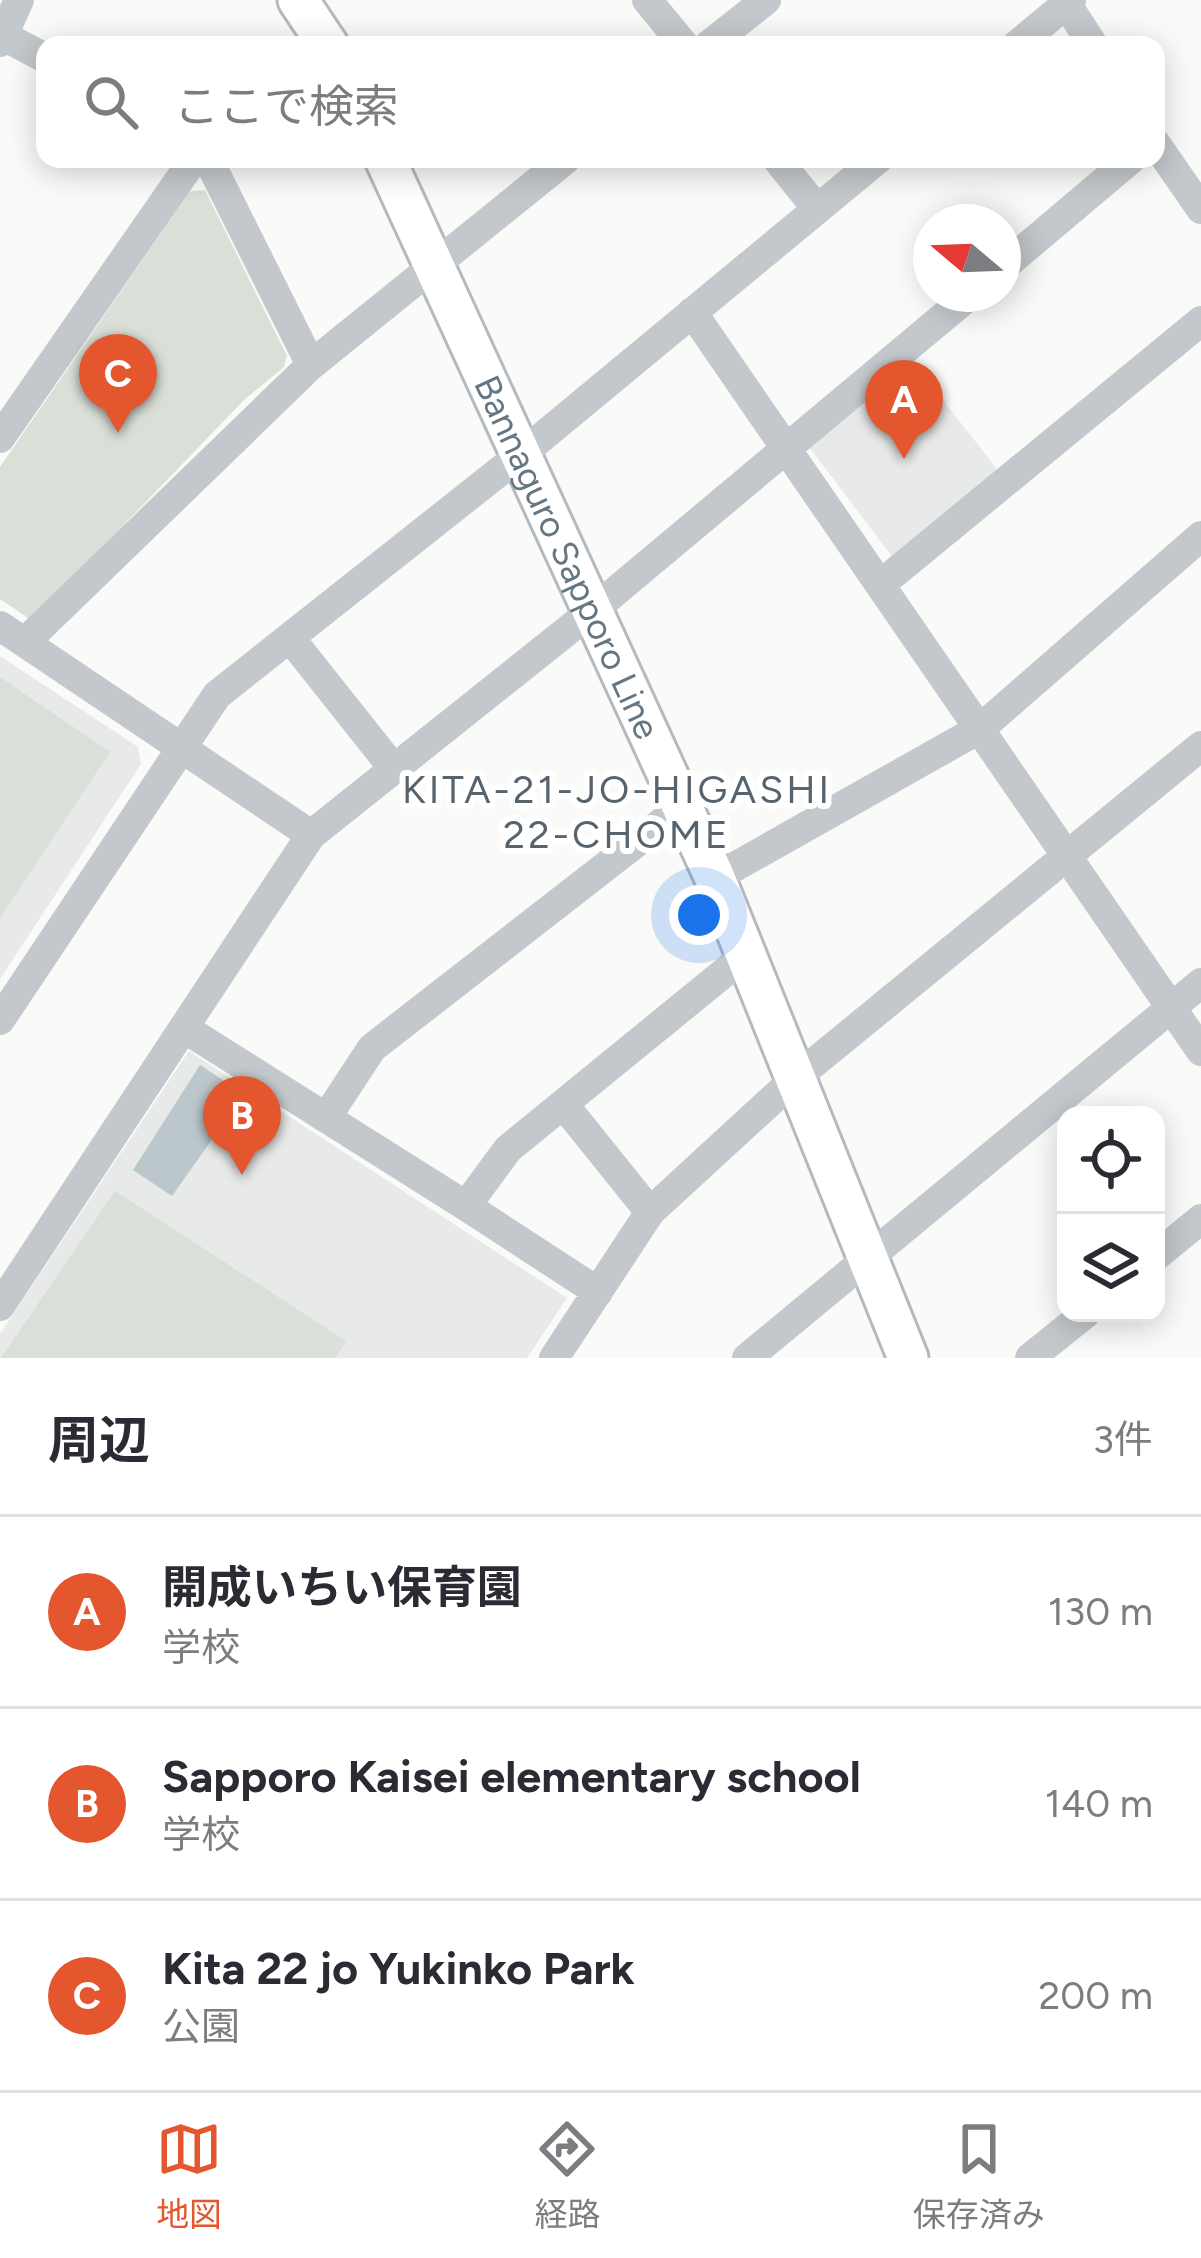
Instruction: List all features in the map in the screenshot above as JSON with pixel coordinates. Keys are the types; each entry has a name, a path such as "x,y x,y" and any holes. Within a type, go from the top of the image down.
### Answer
{"main road":[{"path":"298,0 322,36"},
{"name":"Bannaguro Sapporo Line","path":"390,168 715,878 908,1358"}],"street":[{"path":"20,0 1,37 36,54"},
{"path":"646,0 676,36"},
{"path":"720,36 766,0"},
{"path":"1026,36 1067,1 1088,36"},
{"path":"1165,156 1201,209"},
{"path":"0,439 188,168"},
{"path":"212,168 310,365"},
{"path":"311,836 12,634 310,365 555,168"},
{"path":"784,168 817,208"},
{"path":"0,1020 217,695 524,452 867,168"},
{"path":"1021,252 1120,168"},
{"path":"692,312 1201,1051"},
{"path":"0,1306 311,836 950,312"},
{"path":"881,584 1201,321"},
{"path":"715,878 981,728 1201,536"},
{"path":"290,638 394,769"},
{"path":"554,1358 650,1212 798,1076 1201,746"},
{"path":"326,1118 372,1048 682,807"},
{"path":"466,1206 508,1149 747,954"},
{"path":"746,1358 1201,983"},
{"path":"184,1028 598,1292"},
{"path":"564,1105 650,1212"},
{"path":"1165,1249 1201,1219"},
{"path":"1030,1358 1075,1322"}],"shaded area":[{"path":"205,190 287,356 284,367 244,400 37,615 28,618 0,599 0,467 190,191"},
{"path":"910,358 1001,474 894,559 806,443"},
{"path":"0,656 138,747 141,764 0,979"},
{"path":"0,677 110,752 0,918"},
{"path":"189,1051 567,1298 527,1358 0,1358 0,1334"},
{"path":"200,1065 244,1094 172,1196 133,1170"},
{"path":"115,1191 346,1341 335,1358 1,1358"}],"place":[{"name":"Kita 22 jo Yukinko Park","path":"118,433"},
{"name":"開成いちい保育園","path":"904,459"},
{"name":"Sapporo Kaisei elementary school","path":"242,1175"}],"district":[{"name":"KITA-21-JO-HIGASHI 22-CHOME","path":"617,812"}]}
